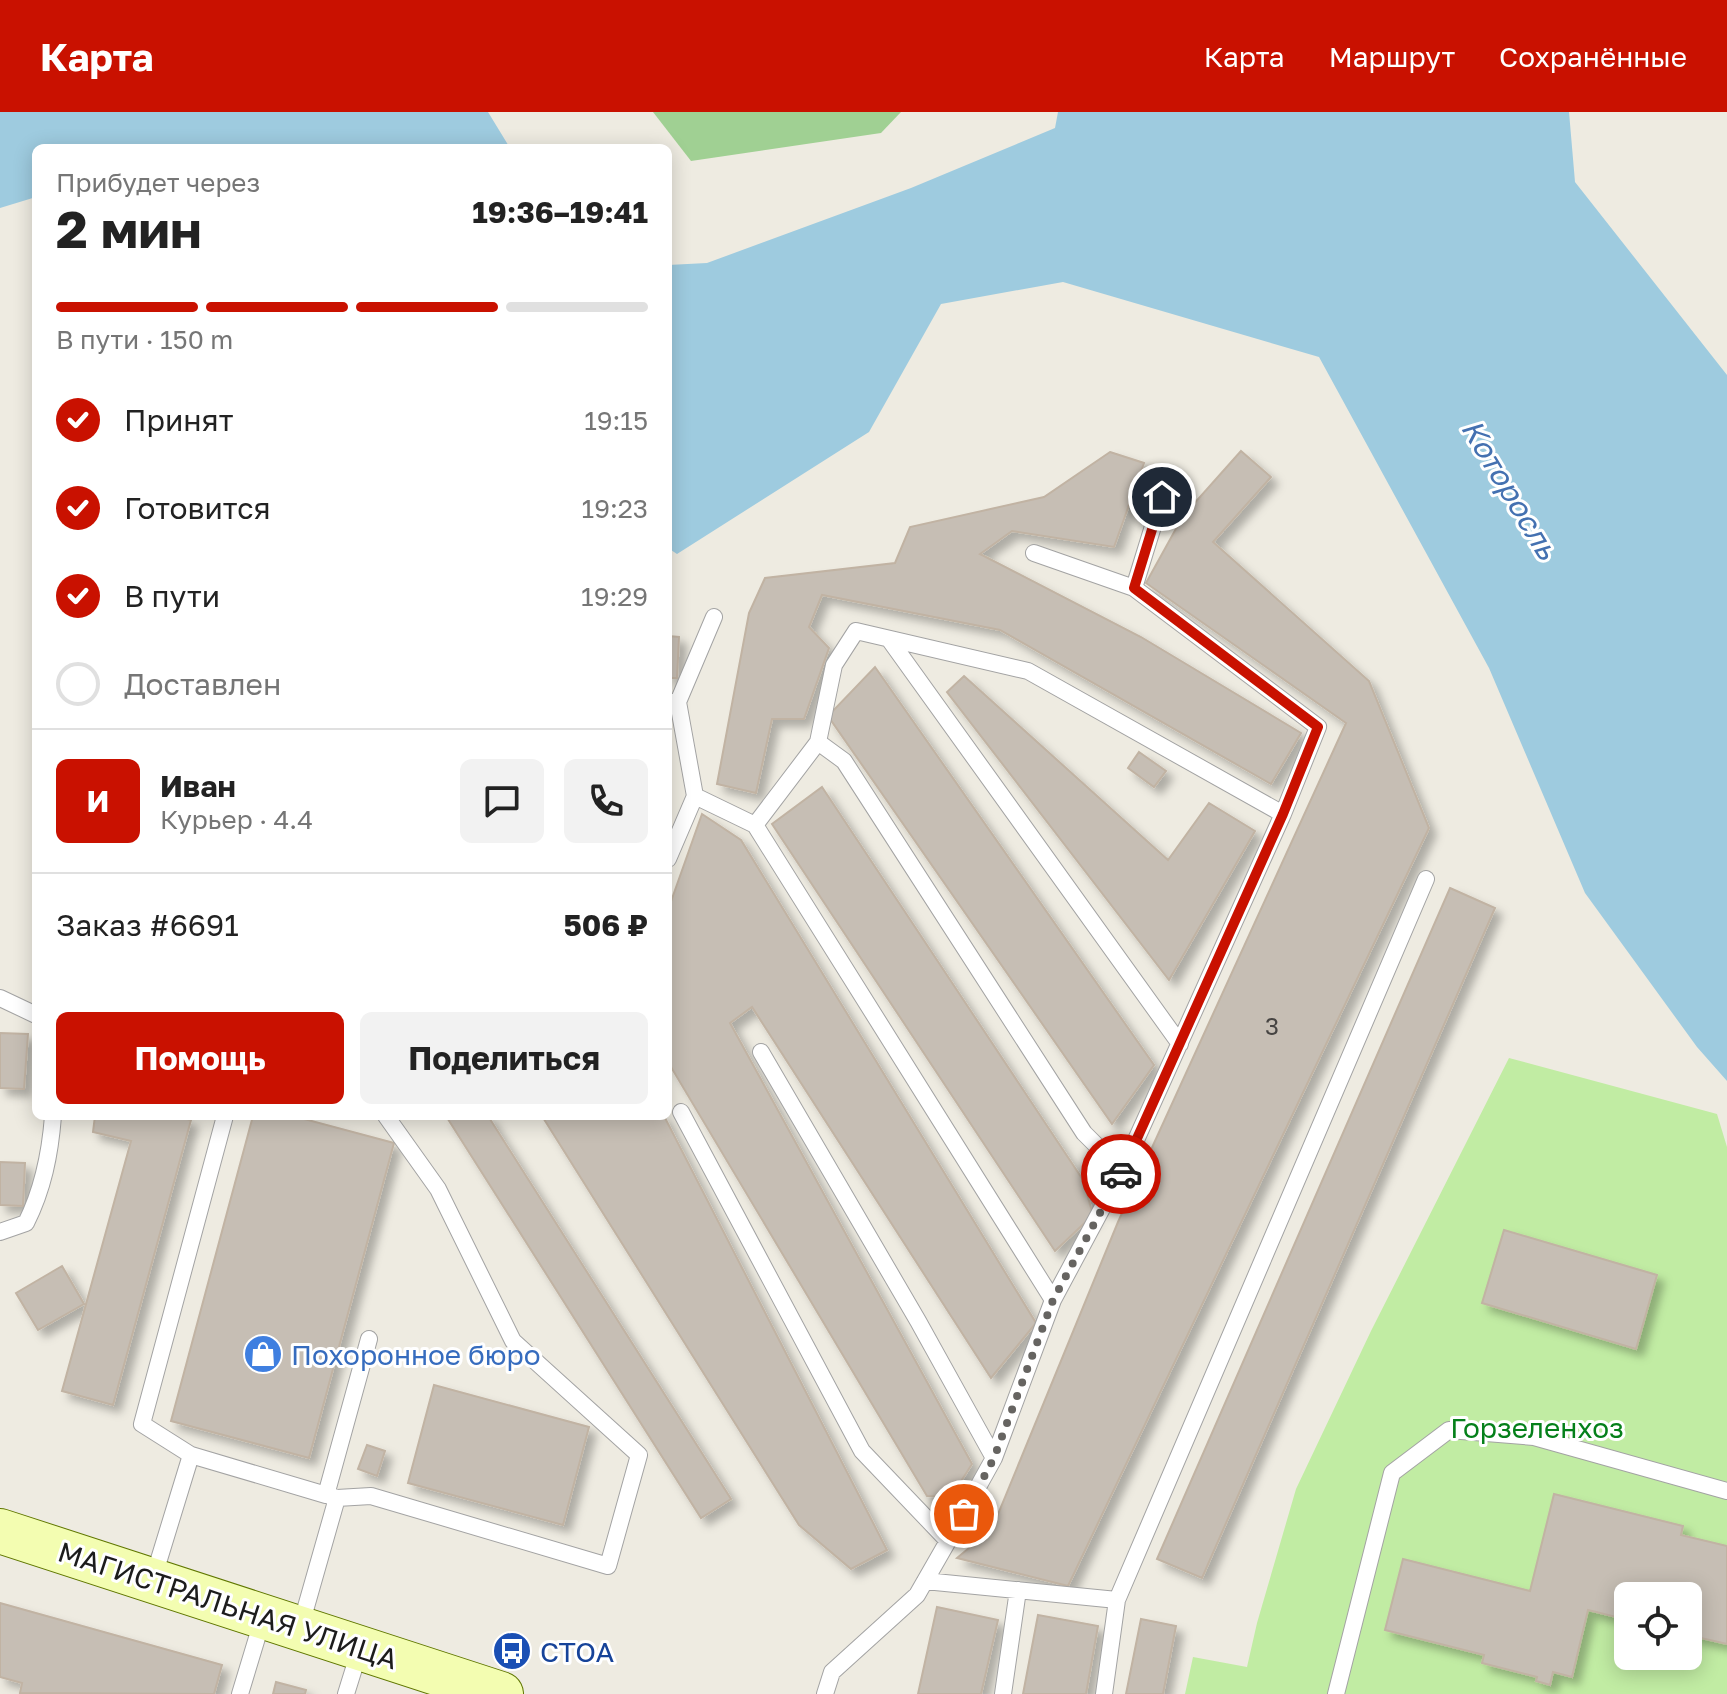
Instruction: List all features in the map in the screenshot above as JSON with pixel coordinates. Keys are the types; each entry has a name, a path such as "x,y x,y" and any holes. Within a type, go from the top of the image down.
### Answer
{"main road":[{"name":"МАГИСТРАЛЬНАЯ УЛИЦА","path":"0,1531 501,1694"}],"lane":[{"path":"1134,588 1162,497"},
{"path":"825,1694 832,1672 917,1595 994,1458 1053,1300 1122,1171 1283,814 1318,727 1134,588 1034,553"},
{"path":"672,850 695,796 673,702 714,617"},
{"path":"755,825 818,742 834,665 856,631 1028,671 1283,814"},
{"path":"889,639 1180,1044"},
{"path":"818,742 844,761 1084,1133 1122,1171"},
{"path":"695,796 755,825 1053,1300"},
{"path":"1104,1694 1117,1600 1426,879"},
{"path":"0,998 32,1013"},
{"path":"761,1052 994,1458"},
{"path":"681,1112 862,1451 948,1541"},
{"path":"0,1232 26,1223 39,1196 51,1147 53,1120"},
{"path":"224,1120 142,1424 191,1455 331,1497 371,1496 608,1566 639,1455 513,1341 438,1189 389,1120"},
{"path":"240,1694 282,1622 331,1497 369,1339"},
{"path":"1336,1694 1392,1473 1449,1430 1534,1437 1727,1491"},
{"path":"153,1580 191,1455"},
{"path":"925,1581 1117,1600"},
{"path":"1003,1694 1018,1590"},
{"path":"346,1694 360,1648"}],"green space":[{"path":"653,112 901,112 881,133 691,161"},
{"name":"Горзеленхоз","path":"1509,1058 1717,1114 1727,1147 1727,1694 1185,1694 1193,1657 1247,1667 1296,1489 1371,1331"}],"water":[{"path":"0,112 488,112 508,144 32,144 32,198 0,208"},
{"name":"Которосль","path":"1058,112 1569,112 1575,182 1727,375 1727,1081 1697,1047 1585,893 1489,668 1319,357 1063,282 941,304 869,432 677,554 672,551 672,265 707,263 911,188 1055,128"}],"building":[{"path":"1241,451 1271,477 1213,542 1369,681 1429,828 1068,1586 957,1558 992,1529 1118,1222 1346,723 1146,583 1183,516"},
{"path":"1110,452 1144,463 1114,547 1012,531 980,554 1141,637 1301,733 1271,784 1000,630 822,595 809,627 829,648 804,719 772,719 756,793 717,784 749,613 765,578 895,563 910,527 1044,497"},
{"path":"672,636 679,637 677,678 672,678"},
{"path":"875,667 1154,1065 1112,1124 828,716"},
{"path":"964,676 1168,860 1209,803 1255,831 1169,980 947,692"},
{"path":"1139,752 1166,771 1154,787 1128,768"},
{"path":"822,787 1083,1180 1093,1215 1055,1251 772,824"},
{"path":"702,814 741,840 1036,1323 991,1378 752,1007 730,1023 972,1464 951,1497 927,1496 672,1069 672,899"},
{"path":"1450,888 1495,908 1202,1578 1157,1559"},
{"path":"0,1033 28,1034 24,1089 0,1088"},
{"path":"94,1120 191,1120 113,1405 62,1391 131,1141 93,1132"},
{"name":"Похоронное бюро","path":"252,1120 308,1120 394,1143 309,1458 171,1421"},
{"path":"449,1120 491,1120 731,1499 701,1518"},
{"path":"545,1120 666,1120 887,1550 851,1569 799,1525"},
{"path":"0,1162 25,1163 23,1206 0,1205"},
{"path":"1504,1230 1657,1275 1636,1349 1482,1303"},
{"path":"62,1266 84,1304 38,1330 16,1293"},
{"path":"434,1385 589,1427 563,1525 408,1483"},
{"path":"367,1445 385,1451 377,1476 358,1469"},
{"path":"1554,1494 1683,1526 1681,1535 1727,1546 1727,1644 1702,1638 1702,1582 1614,1582 1614,1616 1588,1610 1572,1677 1553,1672 1550,1685 1536,1681 1537,1677 1482,1663 1484,1655 1385,1630 1403,1559 1530,1591"},
{"path":"0,1603 222,1665 214,1694 20,1693 22,1683 0,1677"},
{"path":"937,1607 998,1620 981,1694 918,1694"},
{"path":"1038,1615 1098,1626 1086,1694 1023,1694"},
{"path":"1141,1619 1176,1626 1163,1694 1126,1694"},
{"path":"276,1682 306,1690 305,1694 273,1694"}],"way so far":[{"path":"964,1514 994,1458 1053,1300 1121,1174"}],"place":[{"name":"Похоронное бюро","path":"263,1354"},
{"name":"СТОА","path":"512,1651"}],"route":[{"path":"1121,1174 1283,814 1318,727 1134,588 1162,497"}]}
